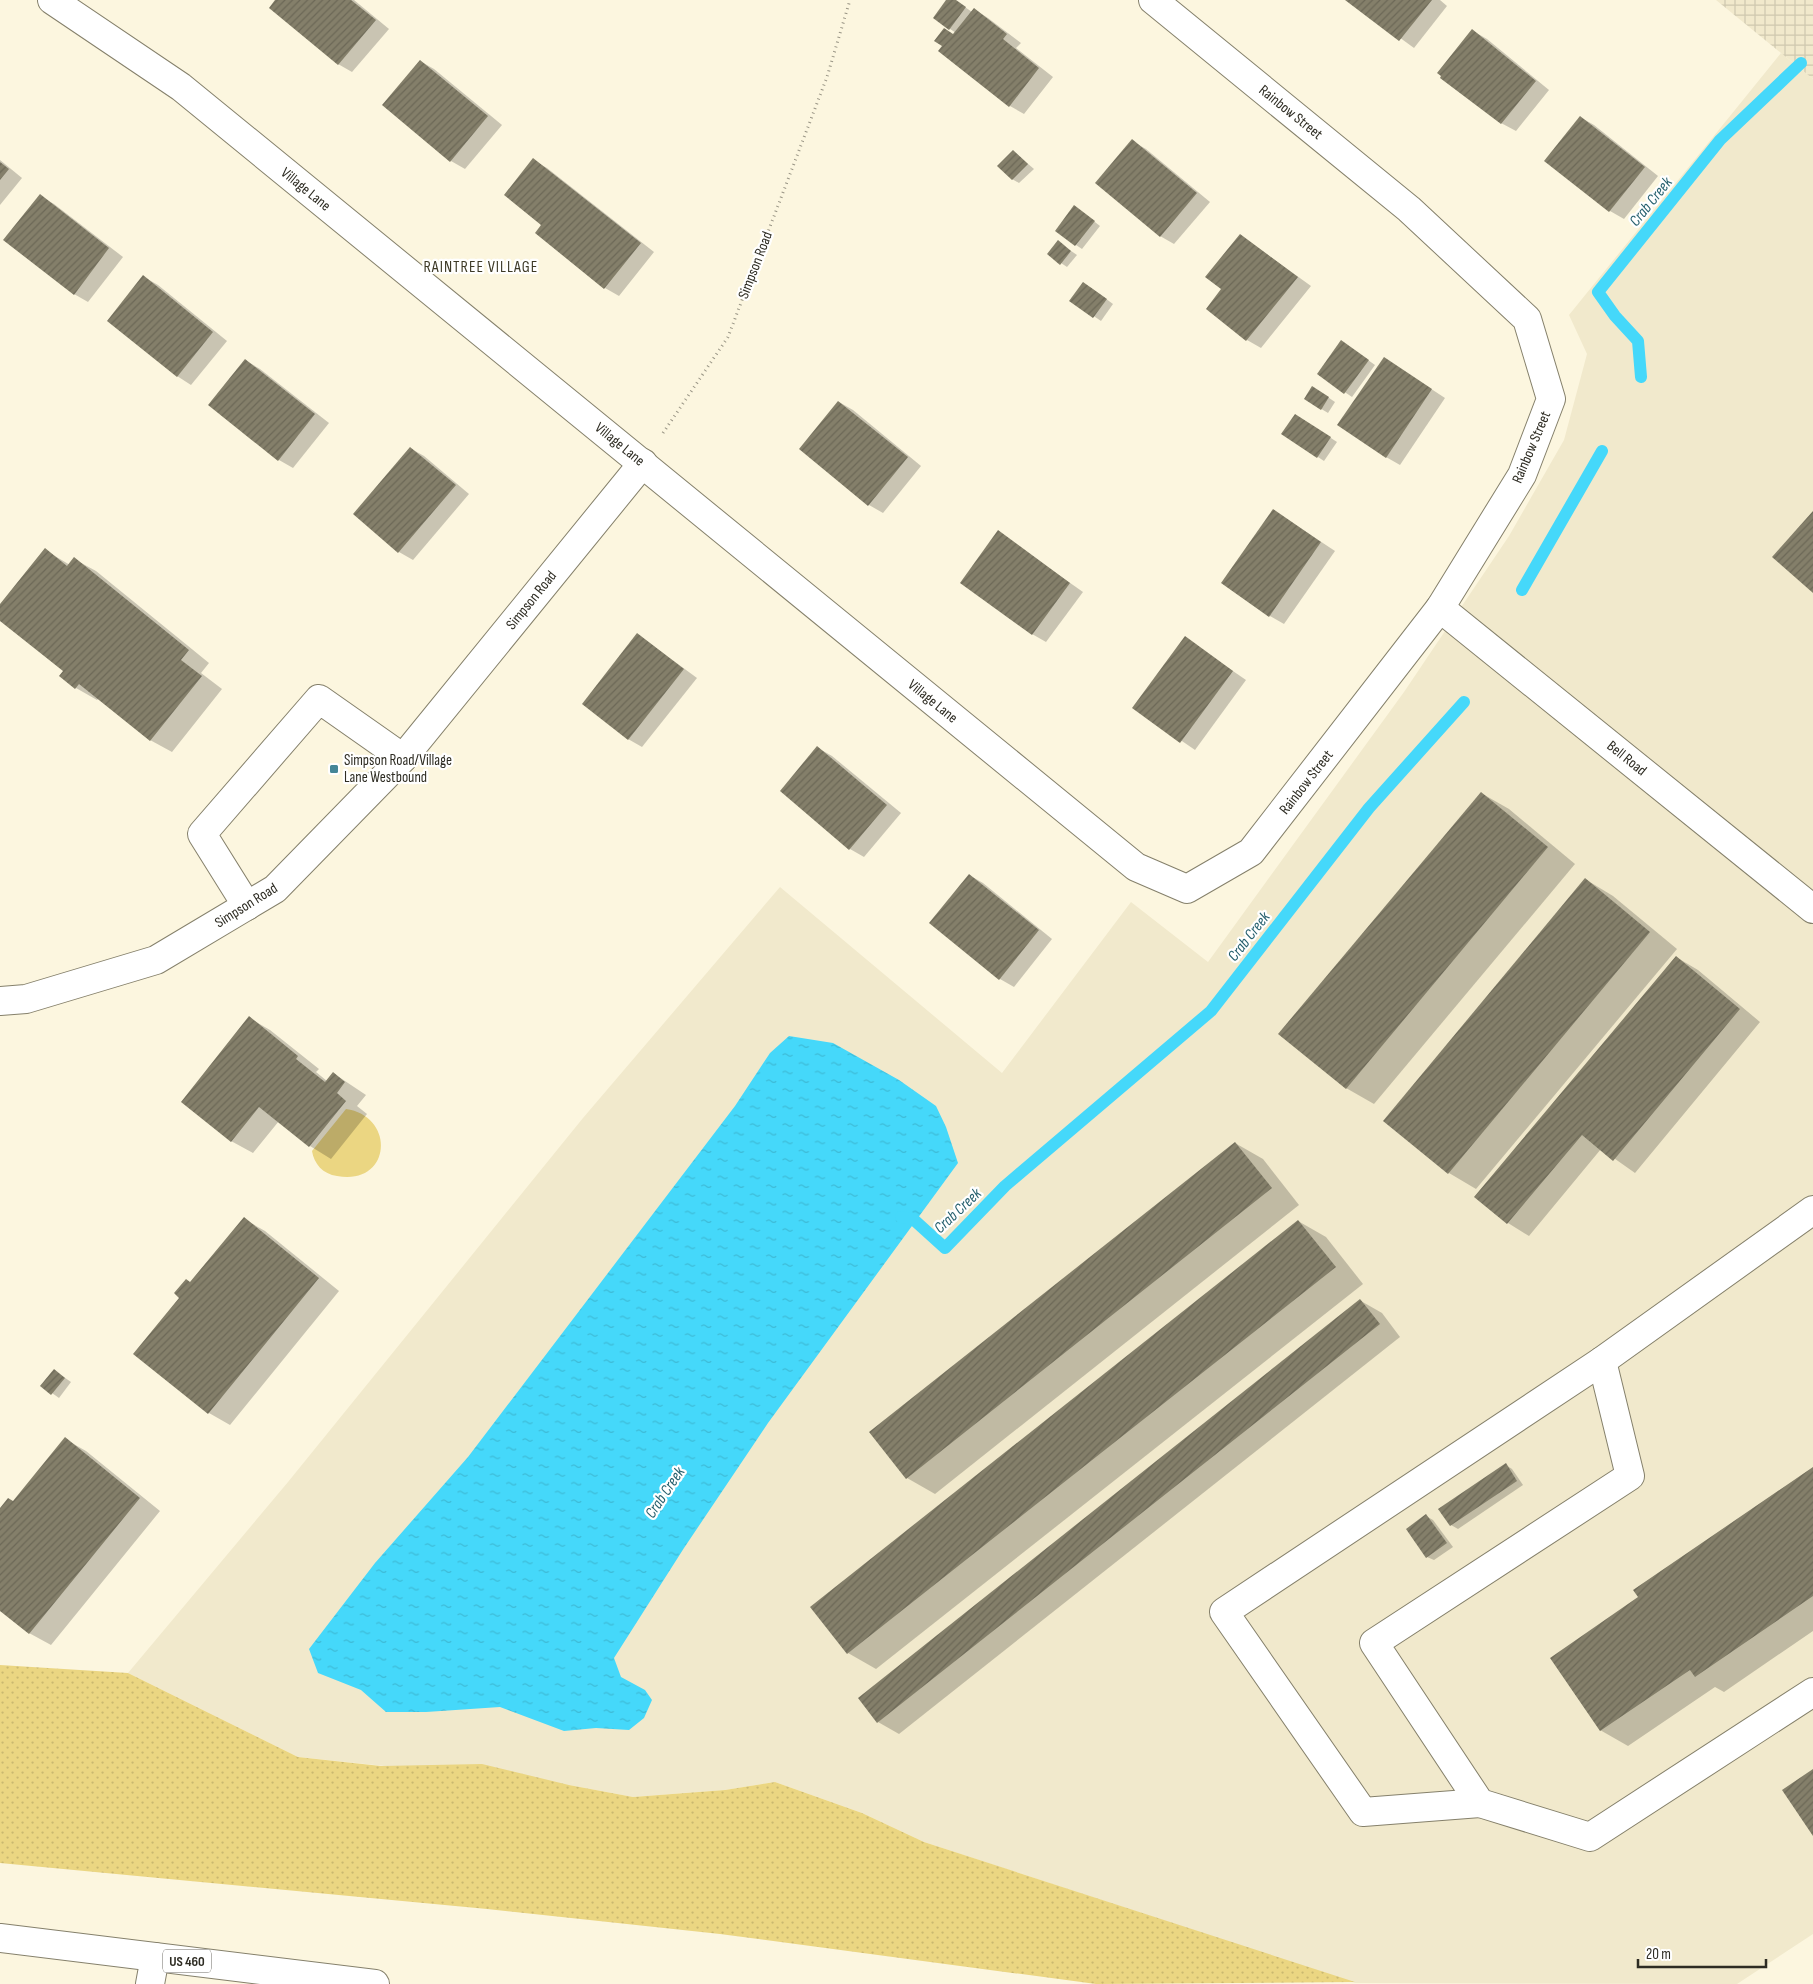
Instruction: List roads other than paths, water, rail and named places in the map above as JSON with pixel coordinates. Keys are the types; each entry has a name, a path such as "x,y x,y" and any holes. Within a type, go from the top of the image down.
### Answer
{"main road":[{"name":"Village Lane","path":"52,0 182,87 1136,867 1187,889"},
{"name":"Rainbow Street","path":"1153,0 1409,208 1527,319 1551,399 1522,475 1440,608 1251,852 1187,889"},
{"name":"Simpson Road","path":"0,1001 26,999 156,960 275,889 403,758 643,463"},
{"name":"Bell Road","path":"1440,608 1813,909"},
{"path":"247,906 202,834 319,700 403,758"},
{"path":"1813,1210 1602,1361 1224,1612 1363,1812 1480,1803 1590,1837 1813,1692"},
{"path":"1480,1803 1374,1643 1630,1476 1602,1361"},
{"name":"US 460","path":"0,1938 375,1984"},
{"path":"150,1984 155,1957"}],"water":[{"path":"789,1036 833,1043 899,1080 936,1106 946,1127 958,1163 768,1423 684,1548 614,1658 621,1677 645,1690 652,1700 644,1718 629,1730 596,1728 564,1731 500,1707 426,1712 386,1712 361,1690 318,1673 309,1649 375,1563 468,1457 735,1106 770,1053"}],"waterway":[{"name":"Crab Creek","path":"1641,377 1638,341 1615,316 1598,292 1720,140 1801,63"},
{"name":"Crab Creek","path":"1522,590 1602,451"},
{"name":"Crab Creek","path":"901,1217 913,1219 945,1248 1005,1186 1211,1011 1369,808 1464,702"}],"place":[{"name":"Simpson Road/Village Lane Westbound","path":"334,769"}],"district":[{"name":"RAINTREE VILLAGE","path":"481,266"}]}
